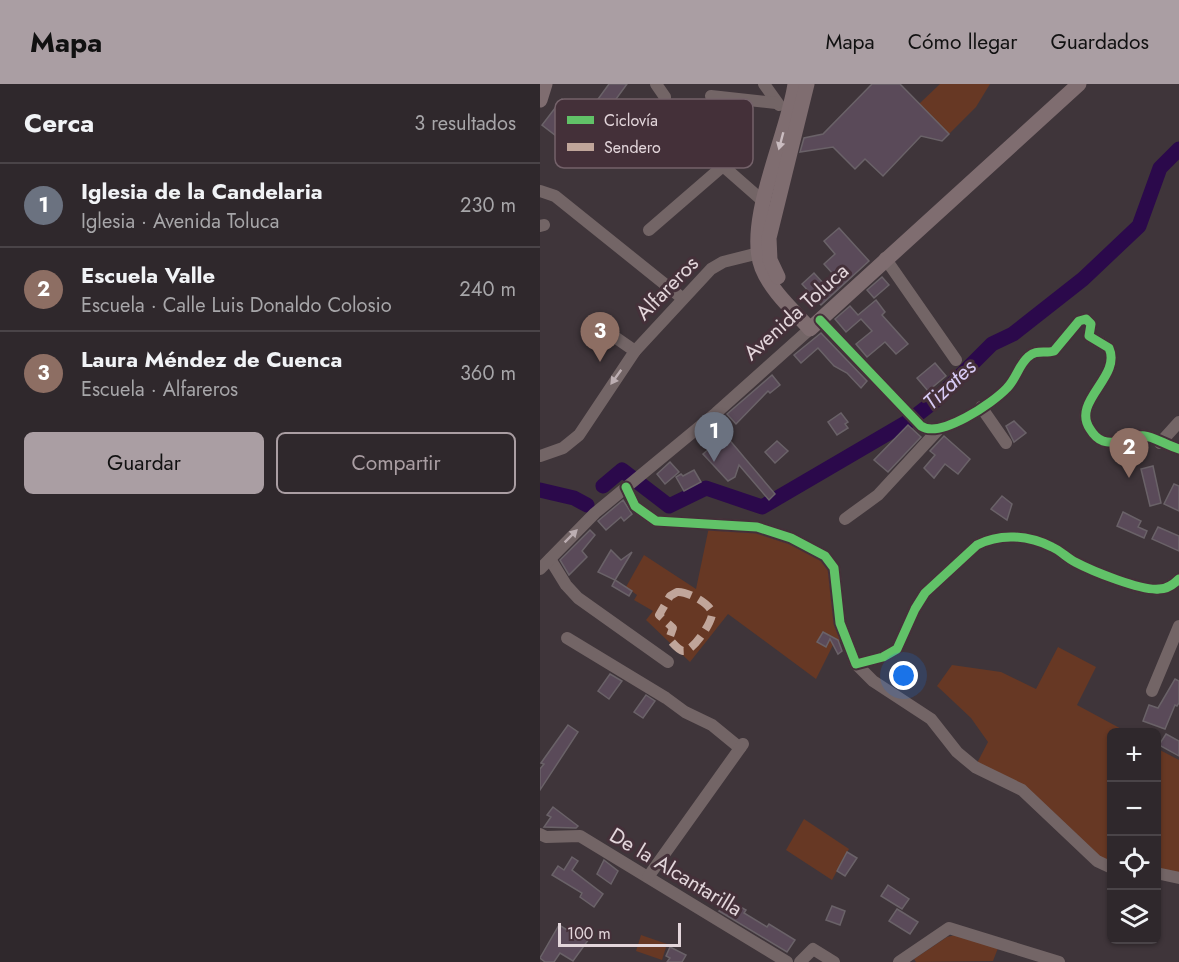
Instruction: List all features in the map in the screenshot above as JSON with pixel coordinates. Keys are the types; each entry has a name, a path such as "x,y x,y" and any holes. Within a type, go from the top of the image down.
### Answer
{"main road":[{"path":"540,100 546,84"},
{"name":"Avenida Toluca","path":"816,324 885,258 1079,84"},
{"path":"798,85 783,106 757,234 770,282 816,324"},
{"path":"763,251 772,222 798,85"}],"street":[{"path":"656,84 665,99"},
{"path":"765,84 783,106"},
{"path":"711,96 733,99"},
{"path":"753,102 783,106"},
{"path":"649,230 721,168"},
{"path":"725,168 765,202"},
{"path":"540,191 555,196 682,298"},
{"name":"Alfareros","path":"540,456 563,448 579,435 635,351 682,298 717,265 763,251"},
{"path":"885,258 956,360"},
{"path":"597,319 609,333 635,351"},
{"path":"845,519 878,495 938,430 1005,391 1029,356 1037,351 1054,351 1079,321 1086,319 1090,322 1089,336 1109,348 1112,358 1104,379 1086,410 1088,427 1094,435 1106,442 1143,436 1179,449"},
{"path":"816,324 918,423 927,430 938,430"},
{"name":"Avenida Toluca","path":"540,569 595,513 816,324"},
{"path":"981,407 1006,443"},
{"path":"1160,443 1179,422"},
{"path":"632,482 639,511 656,521 757,527 791,538 825,556 834,568 840,622 856,664 873,681 931,719 957,752 975,767 1022,790 1097,861 1107,866"},
{"path":"856,664 883,657 897,649 925,593 977,545 987,540 1004,536 1030,539 1052,546 1076,563 1152,589 1167,587 1179,579"},
{"path":"550,559 566,585 578,598 668,662"},
{"path":"1152,691 1179,626"},
{"path":"567,638 742,745 648,877"},
{"name":"De la Alcantarilla","path":"540,834 546,837 580,836 787,962"},
{"path":"1161,874 1179,878"},
{"path":"907,960 949,928 1059,962"},
{"path":"800,962 813,949 834,962"}],"shaded area":[{"path":"940,84 990,84 976,107 949,134 919,104"},
{"path":"709,527 774,534 826,561 842,640 833,645 816,679 728,614 690,662 646,620 653,611 634,600 637,595 626,587 644,555 696,589"},
{"path":"1058,647 1096,667 1077,705 1120,728 1107,728 1107,864 1098,859 1023,788 976,765 988,742 971,718 937,686 952,665 1001,672 1036,689"},
{"path":"1161,751 1179,760 1179,876 1161,871"},
{"path":"804,819 849,849 832,880 786,850"},
{"path":"959,934 998,948 993,961 916,962 914,959 947,937"},
{"path":"641,935 667,944 662,960 636,951"}],"building":[{"path":"609,84 627,84 616,99 598,99"},
{"path":"872,84 900,84 949,134 942,141 921,136 883,176 865,159 855,169 833,147 800,152 804,138 823,134"},
{"path":"555,108 555,135 542,125"},
{"path":"839,228 869,261 821,305 802,284 814,273 824,284 834,275 824,264 835,254 824,241"},
{"path":"882,277 889,285 874,298 867,290"},
{"path":"876,300 885,312 882,315 908,344 896,354 885,342 867,357 856,344 872,331 861,319 846,332 835,319 850,306 858,315"},
{"path":"821,333 867,381 861,388 847,373 834,366 818,348 801,363 794,355"},
{"path":"935,363 946,376 928,391 917,378"},
{"path":"772,375 780,385 770,393 768,391 736,424 727,414"},
{"path":"841,413 848,422 845,424 848,428 837,435 828,422"},
{"path":"1014,421 1026,433 1014,442 1006,426"},
{"path":"716,424 775,494 769,500 739,465 735,477 728,481 703,454 718,441 709,430"},
{"path":"908,425 921,437 888,472 874,460"},
{"path":"944,436 970,459 958,474 945,464 934,478 924,468 935,455 930,451"},
{"path":"777,441 788,451 775,463 765,452"},
{"path":"670,462 679,472 665,484 657,474"},
{"path":"1153,466 1161,503 1150,506 1141,469"},
{"path":"694,470 701,482 684,491 676,477"},
{"path":"1174,484 1179,486 1179,511 1164,504"},
{"path":"1002,496 1012,504 1007,520 991,509"},
{"path":"623,500 632,514 624,521 621,517 606,530 598,521"},
{"path":"1123,512 1141,521 1138,527 1147,531 1144,538 1117,526"},
{"path":"1158,527 1179,536 1179,551 1152,539"},
{"path":"590,530 595,535 582,551 587,557 569,575 560,560"},
{"path":"611,550 621,560 632,552 615,580 598,572"},
{"path":"615,580 632,591 629,596 612,586"},
{"path":"823,632 838,640 842,651 838,654 830,639 826,647 817,642"},
{"path":"610,674 622,681 609,699 598,691"},
{"path":"1175,679 1179,681 1179,703 1175,705 1165,729 1143,721 1149,705 1158,708"},
{"path":"646,695 655,701 643,718 634,712"},
{"path":"568,725 578,732 540,790 540,769 544,764 541,763"},
{"path":"1166,734 1179,741 1179,756 1161,746"},
{"path":"553,807 578,826 576,828 544,827 551,817 547,815"},
{"path":"847,852 857,858 845,876 837,871"},
{"path":"572,857 578,861 572,870 603,894 594,907 580,897 582,893 552,875 558,866 564,870"},
{"path":"604,860 618,871 611,884 597,874"},
{"path":"888,885 909,899 902,909 881,896"},
{"path":"737,905 746,910 744,913 767,927 769,924 795,940 787,952 719,911 722,907 732,913"},
{"path":"832,906 845,911 840,925 826,920"},
{"path":"897,909 918,922 910,934 889,921"},
{"path":"559,925 577,936 579,932 589,939 573,961 560,953 554,962 545,962 540,958"},
{"path":"670,947 686,955 682,962 667,962 670,958 666,956"}],"waterway":[{"name":"Tizates","path":"603,486 622,470 669,506 706,488 762,507 909,421 936,400 992,344 1013,334 1083,279 1139,226 1160,168 1179,149"},
{"name":"Tizates","path":"540,490 574,498 587,505"}],"marked path":[{"path":"677,592 696,598 712,612 710,622 702,635 692,646 683,651 669,639 673,628 659,615 670,596 677,592"}],"cycle path":[{"path":"820,320 921,426 930,429 953,424 979,410 1010,384 1028,357 1034,353 1054,351 1079,321 1086,319 1091,324 1089,336 1109,348 1111,359 1109,369 1087,409 1086,419 1092,433 1099,439 1109,442 1148,436 1179,449"},
{"path":"626,487 635,506 656,521 757,527 791,538 825,556 834,568 840,623 856,664 883,657 897,649 925,593 977,545 986,541 1005,537 1033,540 1055,549 1083,566 1117,580 1151,589 1165,588 1179,579"}],"place":[{"name":"Laura Méndez de Cuenca","path":"600,362"},
{"name":"Iglesia de la Candelaria","path":"714,462"},
{"name":"Escuela Valle","path":"1129,478"}]}
